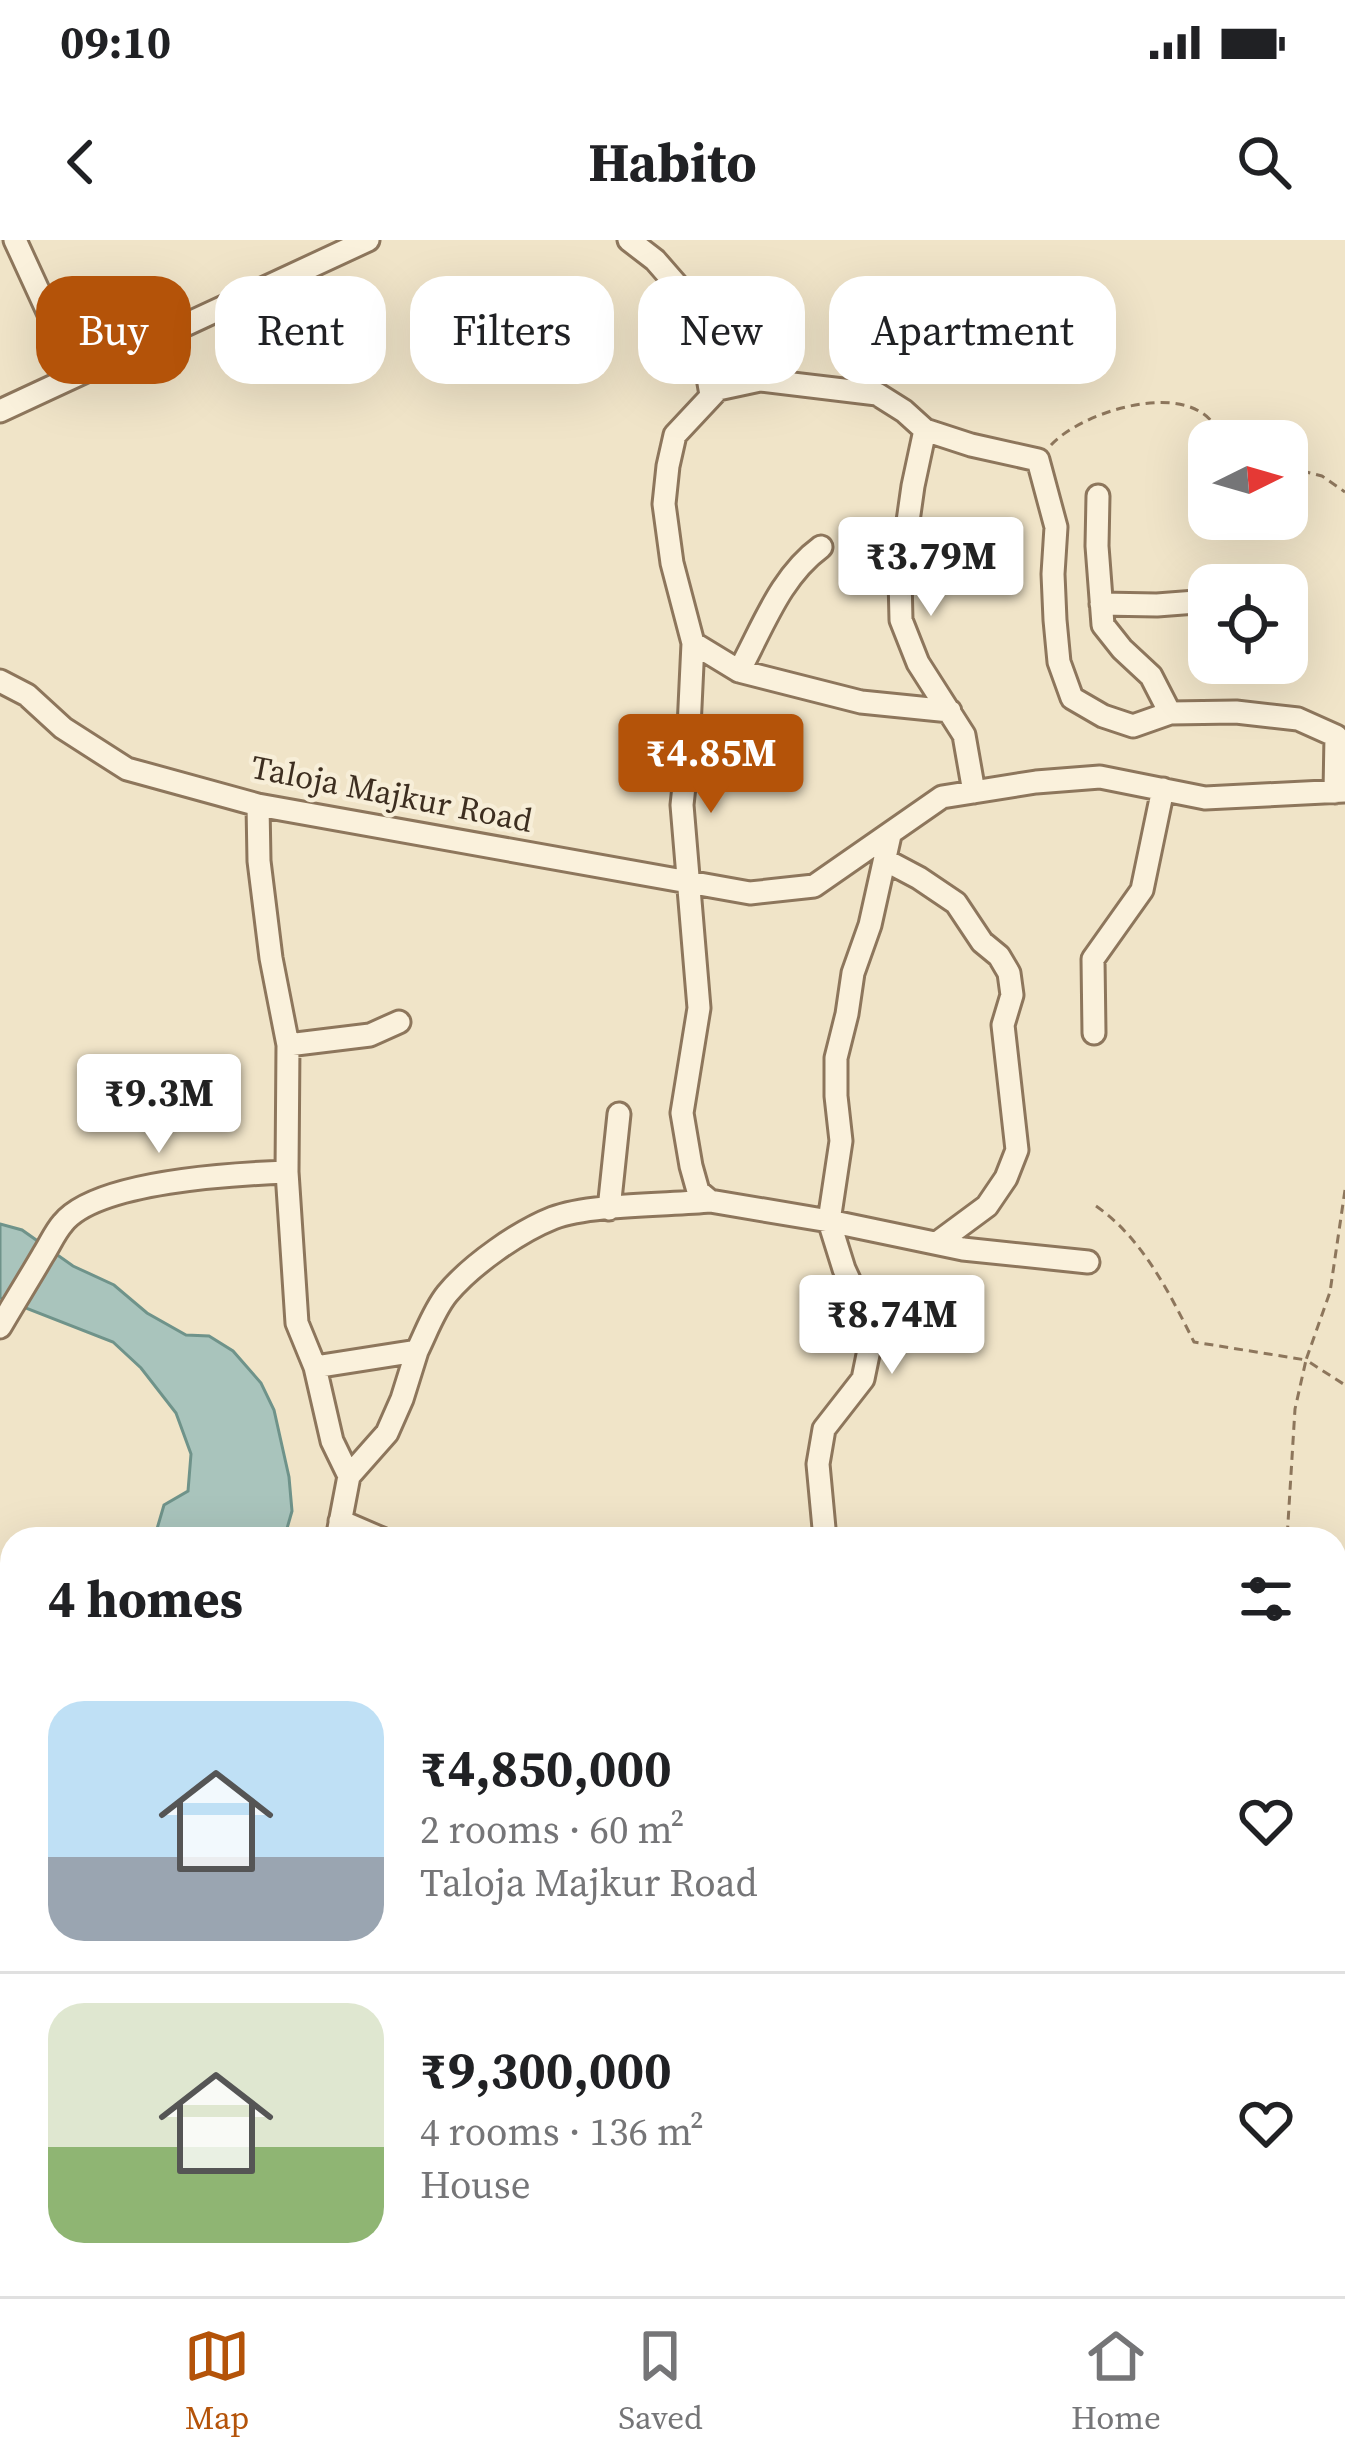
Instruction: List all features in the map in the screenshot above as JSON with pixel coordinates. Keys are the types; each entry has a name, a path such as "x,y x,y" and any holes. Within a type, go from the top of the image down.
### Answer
{"street":[{"path":"15,240 36,286"},
{"path":"191,322 368,240"},
{"path":"629,240 656,260 696,307 711,395"},
{"path":"710,1201 698,1191 682,1113 699,1008 682,805 693,643 672,563 664,504 675,435 718,389 760,380 877,394 925,430 1038,460 1056,527 1054,620 1059,662 1072,698 1133,726 1170,713 1236,712 1298,719 1336,736 1340,791"},
{"path":"0,411 57,384"},
{"path":"925,430 901,578 901,620 918,663 964,735 974,792"},
{"path":"1098,496 1102,625 1151,676 1170,713"},
{"path":"740,670 782,586 821,547"},
{"path":"1101,604 1188,602"},
{"path":"693,643 740,670 861,702 950,711"},
{"name":"Taloja Majkur Road","path":"0,681 27,695 63,728 127,770 258,805 750,893 814,886 942,797 1100,777 1205,798 1340,791"},
{"path":"1094,1033 1093,959 1142,890 1163,789"},
{"path":"258,805 259,861 271,958 288,1045 287,1172 297,1323 315,1367 332,1441 350,1476"},
{"path":"824,1527 818,1464 824,1429 863,1379 870,1345 863,1312 829,1221 842,1141 836,1058 890,835"},
{"path":"885,860 956,903 982,942 999,956 1009,974 1012,995 1003,1024 1017,1150 987,1206 937,1243"},
{"path":"288,1045 370,1036 399,1022"},
{"path":"609,1209 619,1114"},
{"path":"0,1327 62,1223 78,1208 159,1185 287,1172"},
{"path":"339,1527 350,1476 387,1432 417,1351 445,1297 473,1267 554,1217 710,1201 963,1249 1088,1262"},
{"path":"315,1367 417,1351"}],"path":[{"path":"1038,460 1061,435 1130,406 1171,401 1202,412 1209,420"},
{"path":"1308,472 1345,492"},
{"path":"1287,1527 1295,1409 1330,1292 1345,1190"},
{"path":"1096,1206 1115,1220 1166,1286 1194,1342 1306,1360 1345,1385"}],"water":[{"path":"0,1224 22,1230 186,1335 209,1336 233,1351 261,1383 274,1410 289,1477 292,1511 287,1527 158,1527 164,1505 188,1491 191,1454 176,1413 141,1368 113,1342 0,1298"}]}
